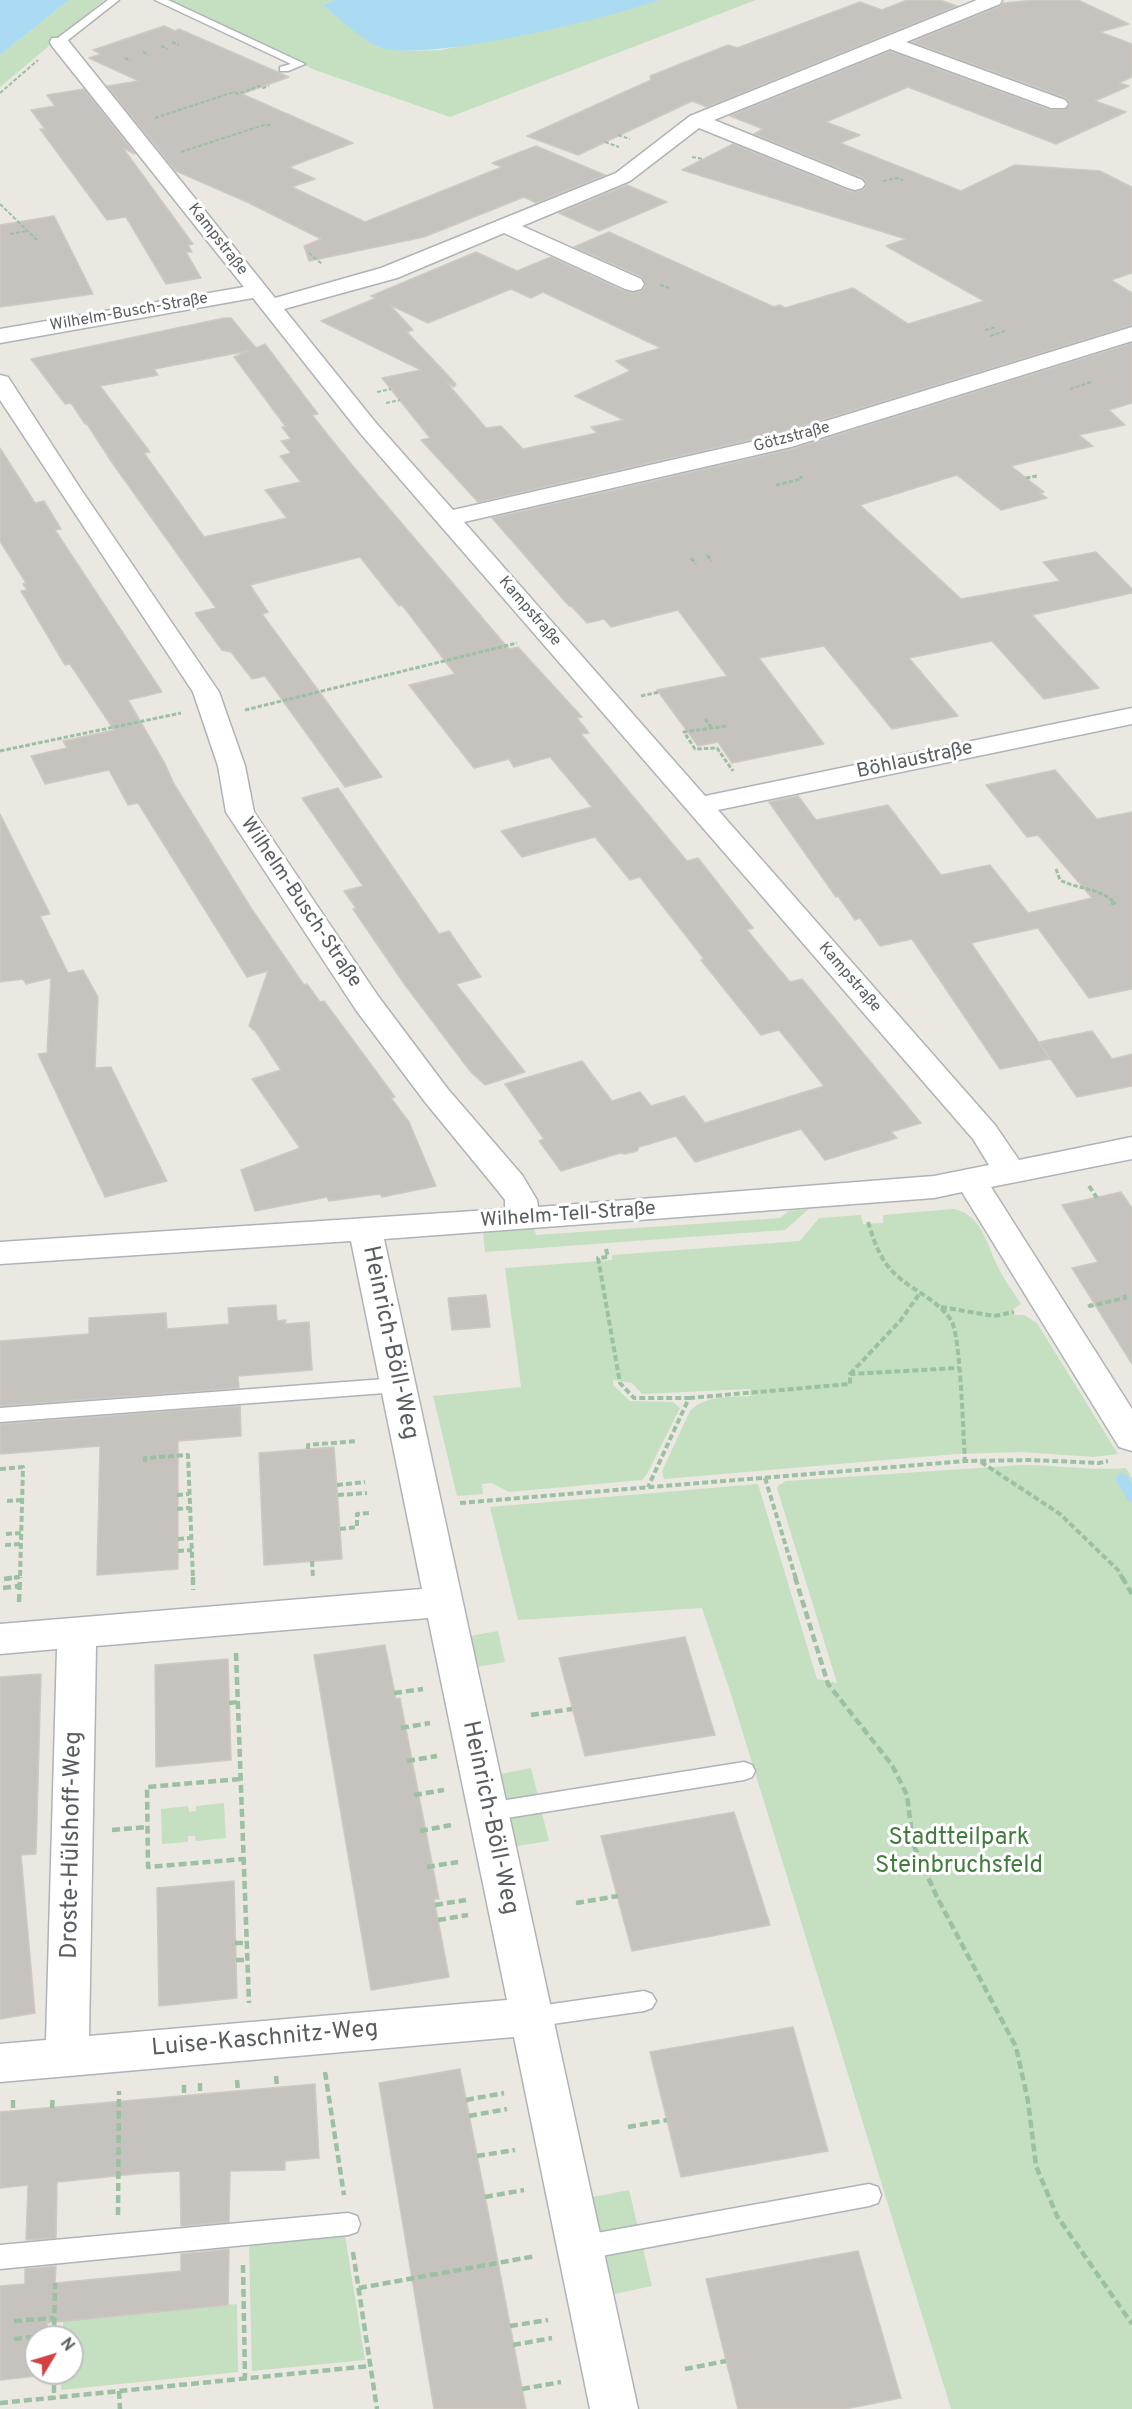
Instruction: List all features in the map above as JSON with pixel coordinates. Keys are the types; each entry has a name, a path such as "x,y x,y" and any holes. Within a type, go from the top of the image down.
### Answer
{"street":[{"name":"Wilhelm-Busch-Straße","path":"0,336 264,299 389,273 623,177 697,120 993,0"},
{"name":"Kampstraße","path":"59,42 361,419 984,1132 1011,1173"},
{"path":"889,42 1058,104"},
{"path":"697,120 855,184"},
{"path":"505,226 633,284"},
{"name":"Götzstraße","path":"447,519 783,442 1132,334"},
{"name":"Wilhelm-Busch-Straße","path":"0,382 68,488 206,692 215,715 238,796 240,812 367,1003 436,1095 510,1183 521,1200 523,1220"},
{"name":"Böhlaustraße","path":"698,806 1132,716"},
{"name":"Wilhelm-Tell-Straße","path":"0,1253 365,1228 523,1220 861,1194 971,1181 1132,1148"},
{"path":"971,1181 1120,1450"},
{"name":"Heinrich-Böll-Weg","path":"365,1228 614,2409"},
{"path":"9,1639 444,1602"},
{"name":"Droste-Hülshoff-Weg","path":"67,2057 77,1633"},
{"name":"Luise-Kaschnitz-Weg","path":"0,2063 531,2017"}],"lane":[{"path":"59,42 114,0"},
{"path":"160,0 300,64 285,69"},
{"path":"0,1414 398,1385"},
{"path":"488,1812 744,1771"},
{"path":"531,2017 644,2001"},
{"path":"580,2248 869,2195"},
{"path":"0,2257 348,2224"}],"path":[{"path":"0,93 59,42"},
{"path":"172,42 179,45"},
{"path":"161,46 168,49"},
{"path":"143,52 149,55"},
{"path":"125,58 131,61"},
{"path":"152,119 234,92 238,94 272,84"},
{"path":"180,153 264,125 273,125"},
{"path":"605,142 617,146"},
{"path":"697,159 703,159"},
{"path":"880,182 897,178 903,180"},
{"path":"0,204 37,240"},
{"path":"0,214 9,212"},
{"path":"10,234 28,231"},
{"path":"309,253 325,266"},
{"path":"985,330 996,327"},
{"path":"990,336 1005,331"},
{"path":"1071,389 1091,382"},
{"path":"386,390 391,389"},
{"path":"776,484 801,479 801,476"},
{"path":"1026,478 1036,476"},
{"path":"707,555 712,561"},
{"path":"691,558 696,564"},
{"path":"256,707 518,642"},
{"path":"0,751 184,713"},
{"path":"705,719 711,727"},
{"path":"726,726 684,732 695,749 717,748 735,774"},
{"path":"1056,869 1060,880 1074,888 1098,889 1106,893 1115,903 1109,905"},
{"path":"879,1221 868,1221 877,1250 895,1274 941,1307 953,1323 959,1368 965,1461"},
{"path":"606,1249 608,1257 598,1258 620,1383 634,1398 689,1398 850,1384 850,1374 900,1320 920,1293"},
{"path":"1087,1301 1090,1306 1125,1298 1124,1295"},
{"path":"941,1307 994,1316 1022,1310"},
{"path":"850,1374 959,1368"},
{"path":"648,1487 689,1398"},
{"path":"309,1449 308,1445 357,1441"},
{"path":"424,1507 965,1461 1031,1460 1099,1463 1120,1450"},
{"path":"145,1462 145,1458 188,1455 195,1623"},
{"path":"979,1461 1059,1514 1118,1570 1132,1594"},
{"path":"0,1469 23,1467 20,1587 9,1639"},
{"path":"765,1478 828,1684 892,1765 907,1795 913,1844 937,1897 1016,2047 1028,2101 1036,2166 1057,2216 1132,2324"},
{"path":"337,1485 365,1482"},
{"path":"338,1495 367,1493"},
{"path":"177,1495 189,1494"},
{"path":"7,1501 22,1500"},
{"path":"177,1509 190,1508"},
{"path":"340,1529 357,1527 357,1514 370,1513"},
{"path":"6,1534 21,1533"},
{"path":"177,1539 191,1538"},
{"path":"5,1545 21,1544"},
{"path":"178,1551 192,1550"},
{"path":"4,1579 20,1577"},
{"path":"3,1588 20,1587"},
{"path":"235,1620 250,2042"},
{"path":"394,1693 423,1689"},
{"path":"229,1691 237,1690"},
{"path":"229,1703 238,1702"},
{"path":"531,1715 572,1709"},
{"path":"401,1728 430,1723"},
{"path":"407,1761 436,1756"},
{"path":"240,1779 147,1787 148,1867 243,1859"},
{"path":"414,1796 444,1790"},
{"path":"420,1831 451,1826"},
{"path":"427,1867 458,1862"},
{"path":"576,1903 618,1896"},
{"path":"435,1905 466,1900"},
{"path":"438,1920 468,1915"},
{"path":"235,1943 247,1943"},
{"path":"236,1960 248,1960"},
{"path":"118,2246 119,2053"},
{"path":"466,2100 504,2093"},
{"path":"470,2116 507,2109"},
{"path":"628,2127 667,2120"},
{"path":"477,2156 515,2150"},
{"path":"485,2197 524,2190"},
{"path":"243,2234 244,2378"},
{"path":"54,2325 56,2252"},
{"path":"358,2288 536,2256"},
{"path":"14,2321 54,2318"},
{"path":"510,2326 548,2320"},
{"path":"14,2339 24,2338"},
{"path":"513,2345 552,2338"},
{"path":"685,2369 726,2361"},
{"path":"0,2403 370,2366"},
{"path":"522,2389 561,2382"},
{"path":"54,2385 54,2398"},
{"path":"119,2391 120,2409"}],"green space":[{"path":"69,0 104,0 0,87 0,55"},
{"path":"163,0 334,0 322,5 378,47 407,51 442,50 659,0 756,0 450,117 315,70"},
{"path":"809,1209 785,1230 485,1252 483,1232 534,1228 536,1235 780,1218 789,1211"},
{"path":"953,1209 963,1212 978,1224 1001,1273 1021,1304 1012,1310 1014,1315 1024,1315 1037,1323 1118,1454 1094,1457 1021,1452 956,1454 664,1479 662,1471 690,1411 710,1399 750,1396 750,1389 642,1394 632,1383 613,1380 613,1385 630,1401 673,1402 680,1408 642,1480 509,1492 492,1483 482,1484 483,1494 457,1496 433,1396 521,1387 505,1268 612,1260 612,1255 800,1241 819,1218 861,1215 863,1224 883,1223 883,1215"},
{"name":"Stadtteilpark Steinbruchsfeld","path":"1022,1465 1126,1468 1132,1478 1132,2409 951,2409 729,1688 702,1608 518,1620 490,1507 758,1484 817,1679 837,1683 777,1488 779,1485 786,1481"},
{"path":"498,1631 505,1662 471,1668 464,1637"},
{"path":"531,1768 549,1841 511,1847 495,1775"},
{"path":"224,1803 226,1838 196,1841 195,1836 188,1836 188,1842 162,1844 161,1809 188,1806 189,1812 196,1811 196,1806"},
{"path":"629,2190 652,2286 610,2295 588,2198"},
{"path":"345,2235 365,2360 252,2371 249,2246"},
{"path":"237,2304 238,2372 61,2390 61,2385 84,2385 84,2325 63,2325 63,2321"}],"water":[{"path":"0,0 69,0 0,55"},
{"path":"334,0 659,0 601,17 515,37 431,50 398,50 377,46 370,42 322,5"}],"building":[{"path":"907,0 940,0 957,6 707,107 692,101 578,155 527,136 651,80 650,76 728,45 737,48 860,2 882,10"},
{"path":"1078,0 1129,24 1100,32 1132,44 1132,77 1119,83 1129,86 1095,101 1126,112 1056,144 908,87 826,122 860,135 840,143 961,191 1015,165 1100,171 1132,187 1132,273 1111,280 1132,293 1132,325 776,434 478,502 421,440 430,438 382,378 421,370 321,321 376,298 371,296 476,252 517,271 551,257 624,291 632,293 642,291 646,285 642,277 574,247 609,232 774,307 780,305 785,308 853,288 908,324 984,301 886,246 906,239 682,170 733,144 847,190 854,192 863,190 867,184 863,178 754,134 763,129 730,116 890,51 1050,110 1065,110 1070,104 1066,98 912,42 1001,6 1003,3","holes":["511,289 531,298 543,292 661,348 616,361 630,371 575,396 624,420 591,427 597,433 523,449 501,426 486,428 447,383 454,387 456,384 407,332 413,330 390,305 428,323"]},
{"path":"164,26 175,31 179,29 289,77 242,94 353,143 289,167 315,179 292,187 365,222 502,167 492,163 536,146 605,175 536,203 524,197 424,237 309,261 304,246 321,239 247,202 176,171 107,86 139,81 89,58 101,54 93,50"},
{"path":"84,89 135,154 123,148 193,244 188,245 192,252 186,252 201,278 166,284 126,217 107,220 40,129 45,129 31,110 55,106 47,95"},
{"path":"627,185 667,202 599,231 559,213"},
{"path":"54,216 93,294 0,307 0,225"},
{"path":"224,318 231,318 256,348 265,344 318,414 312,415 352,465 509,649 518,647 582,717 577,718 589,733 581,734 687,861 698,858 753,928 747,930 790,982 802,979 921,1123 891,1132 897,1138 825,1160 801,1129 695,1162 676,1136 639,1147 637,1151 620,1153 561,1171 539,1141 544,1139 505,1084 582,1061 612,1101 640,1092 651,1106 684,1096 705,1123 824,1086 779,1030 761,1035 701,960 704,959 640,877 630,880 595,837 522,857 501,831 592,807 550,757 514,767 509,759 474,768 409,685 455,674 402,605 399,606 360,557 250,585 268,612 262,614 382,777 345,787 265,676 252,679 231,652 222,650 195,613 216,608 87,424 71,403 65,404 31,359","holes":["248,351 234,357 286,427 282,427 291,439 281,441 291,453 280,456 301,482 265,490 287,518 204,537 144,453 150,452 100,386 158,375 154,369"]},
{"path":"1132,343 1132,403 1109,410 1125,425 1079,435 1093,446 1011,466 1044,492 1040,493 1047,498 1001,510 957,475 860,505 961,599 1060,581 1043,562 1096,552 1132,589 1132,593 1032,615 1099,688 1044,699 992,641 909,658 958,716 892,729 824,646 759,658 824,744 732,763 718,742 698,746 657,690 727,676 678,610 611,627 604,619 587,623 569,606 492,518 792,449"},
{"path":"0,448 35,503 44,501 61,529 55,530 162,692 128,700 174,784 251,908 304,985 307,984 320,1002 324,1001 395,1097 391,1098 409,1122 436,1186 382,1197 380,1194 329,1201 327,1197 255,1211 241,1170 300,1148 252,1079 281,1070 256,1032 249,1026 268,971 247,977 138,803 128,805 109,770 45,784 31,756 67,748 63,741 114,730 70,664 65,665 21,591 27,590 23,584 26,583 0,541"},
{"path":"1055,770 1097,819 1132,812 1132,989 1089,998 1038,928 971,943 1050,1059 1000,1069 912,939 880,946 860,918 855,920 838,896 836,897 769,802 798,796 816,820 888,805 941,875 990,865 1028,913 1092,898 1038,835 1027,837 986,785"},
{"path":"338,788 439,934 449,931 481,977 456,984 525,1072 485,1085 470,1071 405,985 353,909 356,908 344,891 363,886 302,798"},
{"path":"0,814 50,914 40,916 68,973 83,970 98,997 95,1068 111,1067 167,1181 105,1197 38,1054 47,1053 51,978 26,984 23,979 0,982"},
{"path":"1092,1031 1112,1059 1132,1054 1132,1086 1077,1097 1039,1042"},
{"path":"1121,1192 1132,1208 1132,1364 1072,1268 1098,1262 1062,1205"},
{"path":"486,1295 490,1327 452,1330 448,1298"},
{"path":"276,1305 277,1321 286,1320 285,1324 309,1322 312,1370 238,1376 239,1388 0,1406 0,1341 89,1334 89,1318 166,1313 167,1329 229,1324 228,1308"},
{"path":"240,1406 241,1436 178,1441 178,1569 97,1575 100,1446 0,1454 0,1424"},
{"path":"334,1447 342,1559 264,1565 259,1453"},
{"path":"685,1637 715,1735 585,1756 559,1658"},
{"path":"385,1645 396,1699 400,1698 439,1899 434,1899 449,1977 371,1990 314,1655"},
{"path":"228,1659 231,1760 156,1767 155,1665"},
{"path":"41,1674 36,1854 21,1855 35,2013 0,2019 0,1677"},
{"path":"734,1812 770,1925 632,1951 601,1836"},
{"path":"234,1881 237,1998 159,2006 157,1888"},
{"path":"793,2027 828,2151 681,2177 650,2052"},
{"path":"460,2069 526,2409 434,2409 379,2083"},
{"path":"315,2084 319,2158 285,2161 285,2170 230,2171 229,2222 181,2226 180,2171 146,2173 57,2182 56,2238 26,2240 28,2185 0,2188 0,2112"},
{"path":"229,2249 228,2305 47,2323 47,2325 24,2325 24,2377 0,2380 0,2286 25,2284 25,2269 56,2266 55,2283 181,2271 181,2254"},
{"path":"858,2251 901,2398 845,2409 738,2409 706,2279"}],"waterway":[{"path":"1122,1479 1132,1496"}]}
